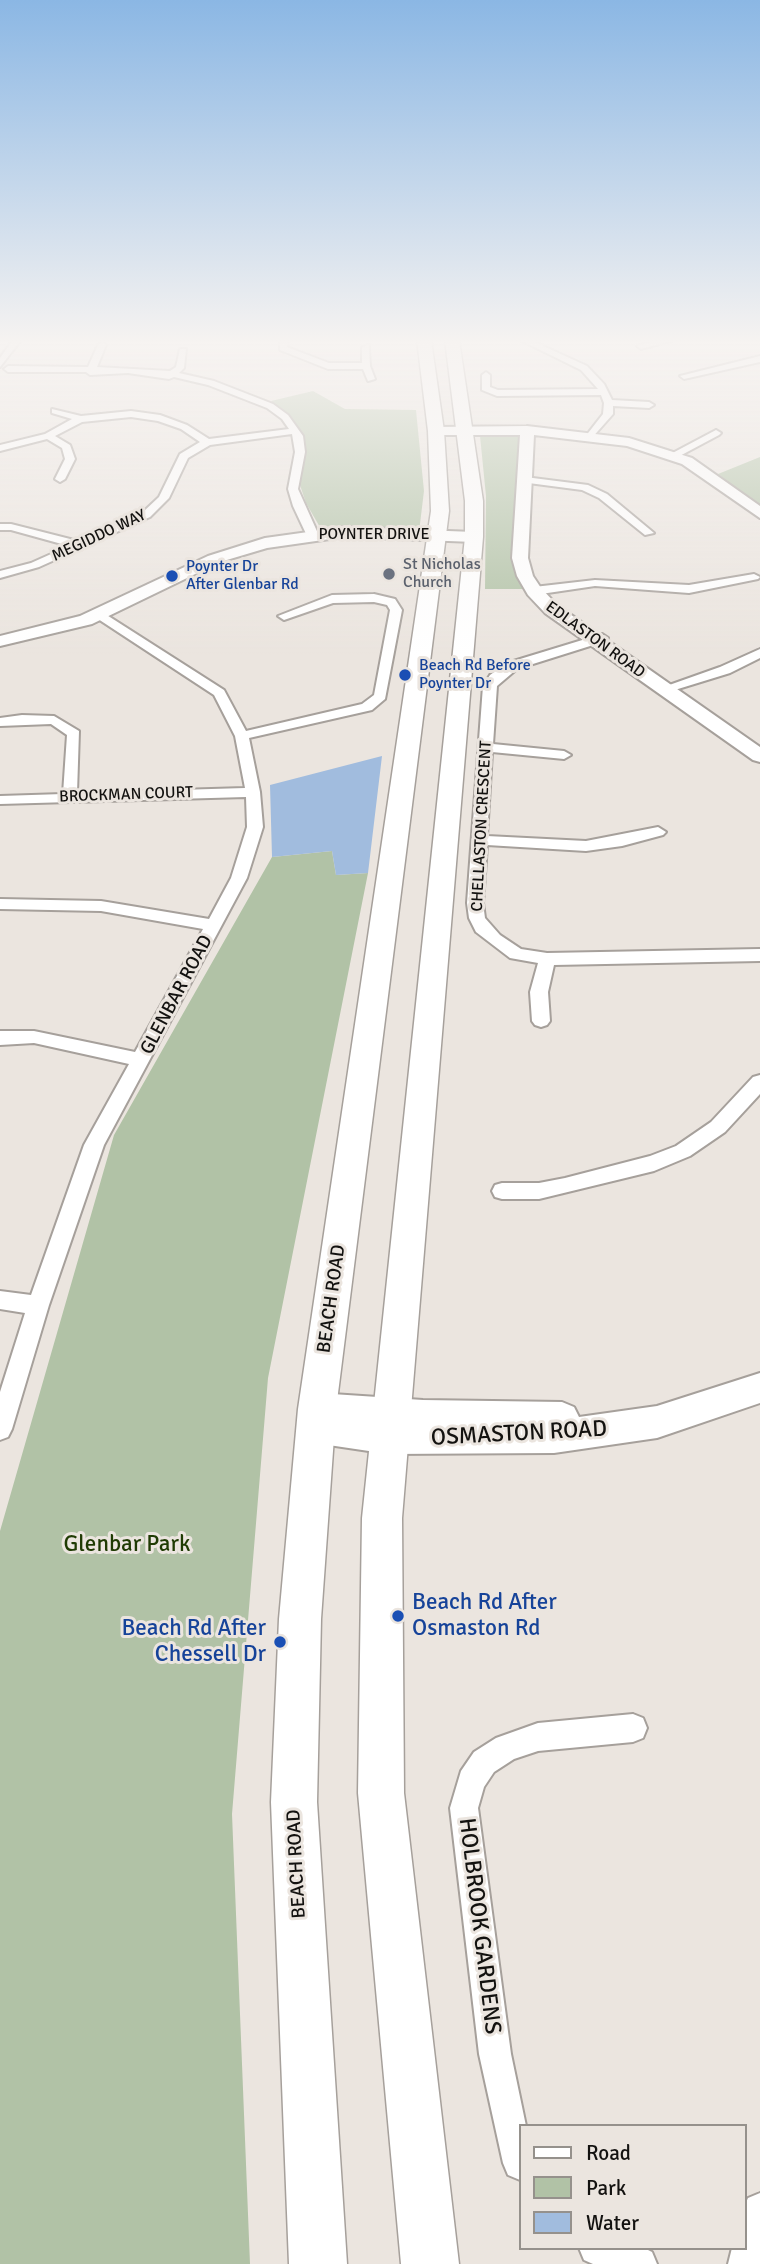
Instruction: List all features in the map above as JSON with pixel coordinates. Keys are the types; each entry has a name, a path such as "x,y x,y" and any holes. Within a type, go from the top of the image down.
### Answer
{"main road":[{"name":"BEACH ROAD","path":"317,2264 294,1802 300,1619 316,1418 436,537 440,484 437,446"},
{"path":"430,2264 381,1793 382,1518 473,540 474,501 468,446"}],"street":[{"path":"60,479 70,459 65,446"},
{"name":"MEGIDDO WAY","path":"0,575 35,565 146,515 158,506 184,456 201,446"},
{"path":"293,446 286,497 310,537"},
{"path":"300,446 293,481 294,495 310,537"},
{"name":"EDLASTON ROAD","path":"530,446 529,481 520,558 525,576 551,609 668,688 760,756"},
{"path":"635,446 672,456 760,516"},
{"path":"672,456 692,446"},
{"path":"529,481 584,486 603,496 649,533"},
{"path":"0,527 79,545"},
{"name":"POYNTER DRIVE","path":"0,643 50,636 101,617 221,561 259,548 310,537 436,537 473,540"},
{"path":"538,590 595,583 689,590 754,577"},
{"path":"242,736 367,706 380,696 396,610 391,602 374,598 332,599 284,616"},
{"name":"GLENBAR ROAD","path":"0,1429 38,1305 94,1145 239,878 255,827 253,792 242,736 219,693 101,617"},
{"name":"CHELLASTON CRESCENT","path":"598,639 512,666 495,678 490,686 475,903 477,918 482,928 516,954 547,959 659,959 760,955"},
{"path":"668,688 725,670 760,653"},
{"name":"EDLASTON ROAD","path":"668,688 760,747"},
{"path":"0,722 22,719 54,720 74,734 70,796"},
{"path":"486,747 565,755"},
{"name":"BROCKMAN COURT","path":"0,800 253,792"},
{"path":"479,840 586,846 659,832"},
{"path":"0,904 101,906 214,925"},
{"path":"541,1021 539,992 547,959"},
{"path":"0,1038 34,1037 142,1060"},
{"path":"502,1191 539,1191 565,1186 654,1163 683,1151 718,1127 760,1082"},
{"path":"0,1300 38,1305"},
{"name":"OSMASTON ROAD","path":"390,1425 423,1416 539,1419 604,1414 681,1397 760,1369"},
{"name":"OSMASTON ROAD","path":"316,1418 498,1440 611,1430 657,1422 760,1388"},
{"name":"HOLBROOK GARDENS","path":"518,2156 495,2054 466,1839 464,1808 471,1781 484,1762 506,1748 538,1737 633,1728"},
{"path":"745,2264 760,2210"},
{"path":"602,2250 640,2264"}],"green space":[{"path":"303,446 420,446 424,491 419,532 321,529 306,503 298,479"},
{"path":"481,446 523,446 524,589 485,589 486,496"},
{"path":"760,457 760,507 718,474"},
{"name":"Glenbar Park","path":"332,851 336,875 368,873 268,1378 232,1814 250,2264 0,2264 0,1531 114,1135 272,857"}],"water":[{"path":"382,756 368,873 336,875 332,851 272,857 270,785"}],"place":[{"name":"St Nicholas Church","path":"389,574"},
{"name":"Poynter Dr After Glenbar Rd","path":"172,576"},
{"name":"Beach Rd Before Poynter Dr","path":"405,675"},
{"name":"Beach Rd After Osmaston Rd","path":"398,1616"},
{"name":"Beach Rd After Chessell Dr","path":"280,1642"}]}
